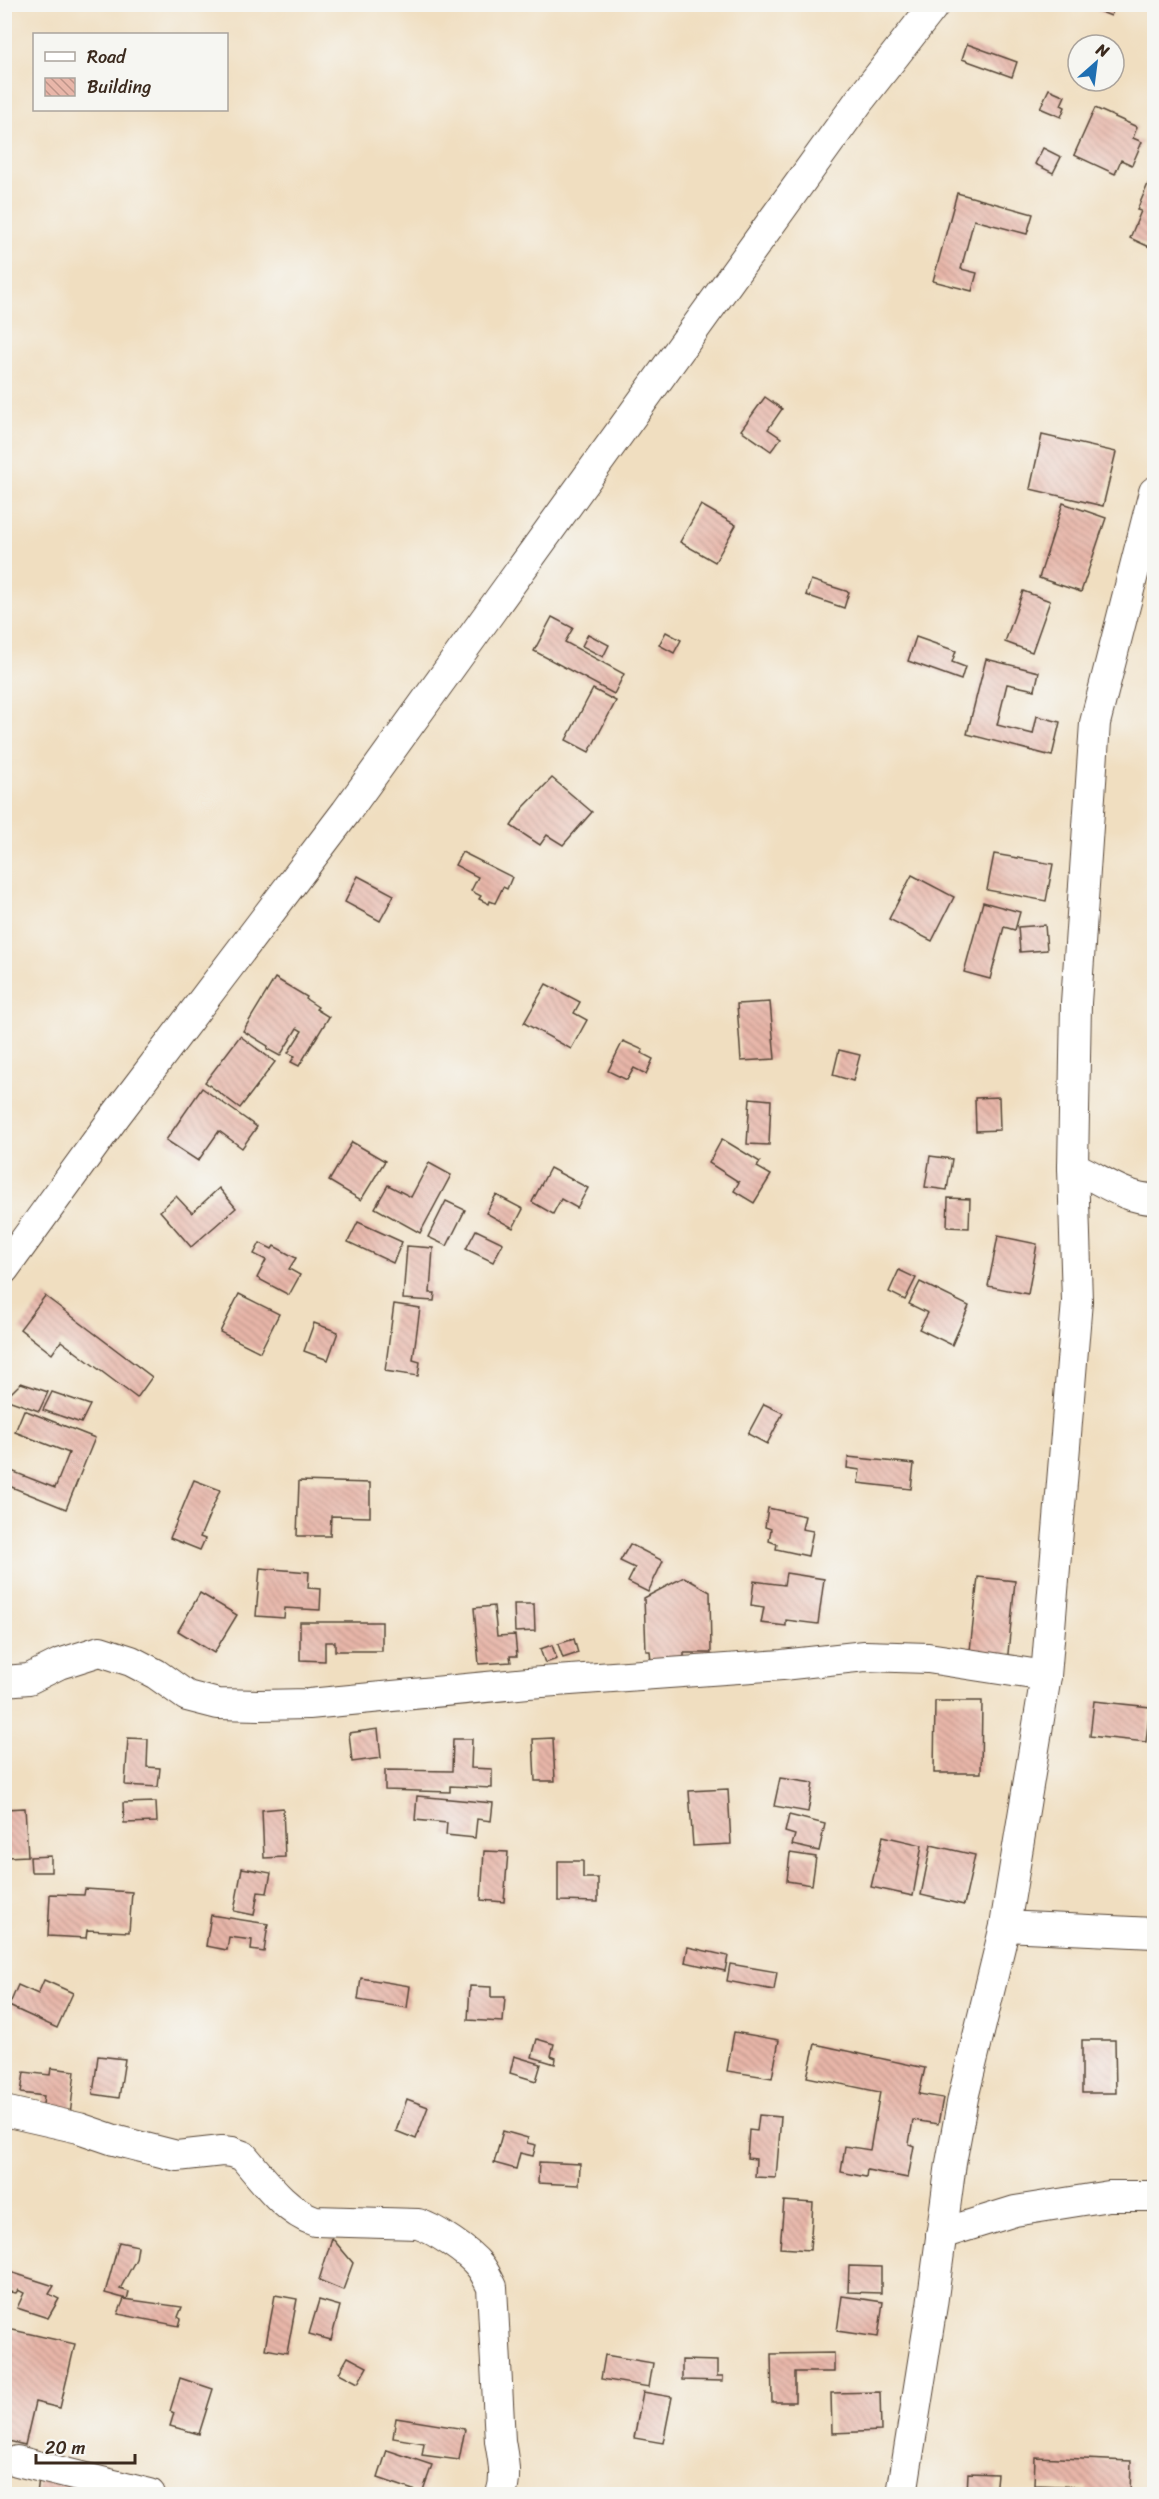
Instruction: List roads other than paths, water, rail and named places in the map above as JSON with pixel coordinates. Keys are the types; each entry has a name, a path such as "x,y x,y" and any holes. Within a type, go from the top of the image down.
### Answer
{"street":[{"path":"4,1269 116,1115 346,812 859,101 935,4"},
{"path":"902,2494 963,2098 1005,1926 1046,1676 1077,1300 1073,1167 1076,1003 1095,723 1155,492"},
{"path":"1073,1167 1094,1175 1117,1191 1155,1199"},
{"path":"4,1681 28,1680 59,1664 100,1651 131,1661 156,1674 187,1696 218,1704 238,1705 309,1704 528,1683 782,1665 865,1656 928,1658 1046,1676"},
{"path":"1005,1926 1155,1933"},
{"path":"4,2111 80,2128 114,2140 177,2156 232,2152 243,2156 288,2207 301,2216 315,2221 418,2224 442,2235 479,2265 492,2286 500,2441 504,2461 504,2484 501,2494"},
{"path":"941,2234 1016,2211 1109,2196 1155,2196"},
{"path":"17,2461 150,2494"}]}
